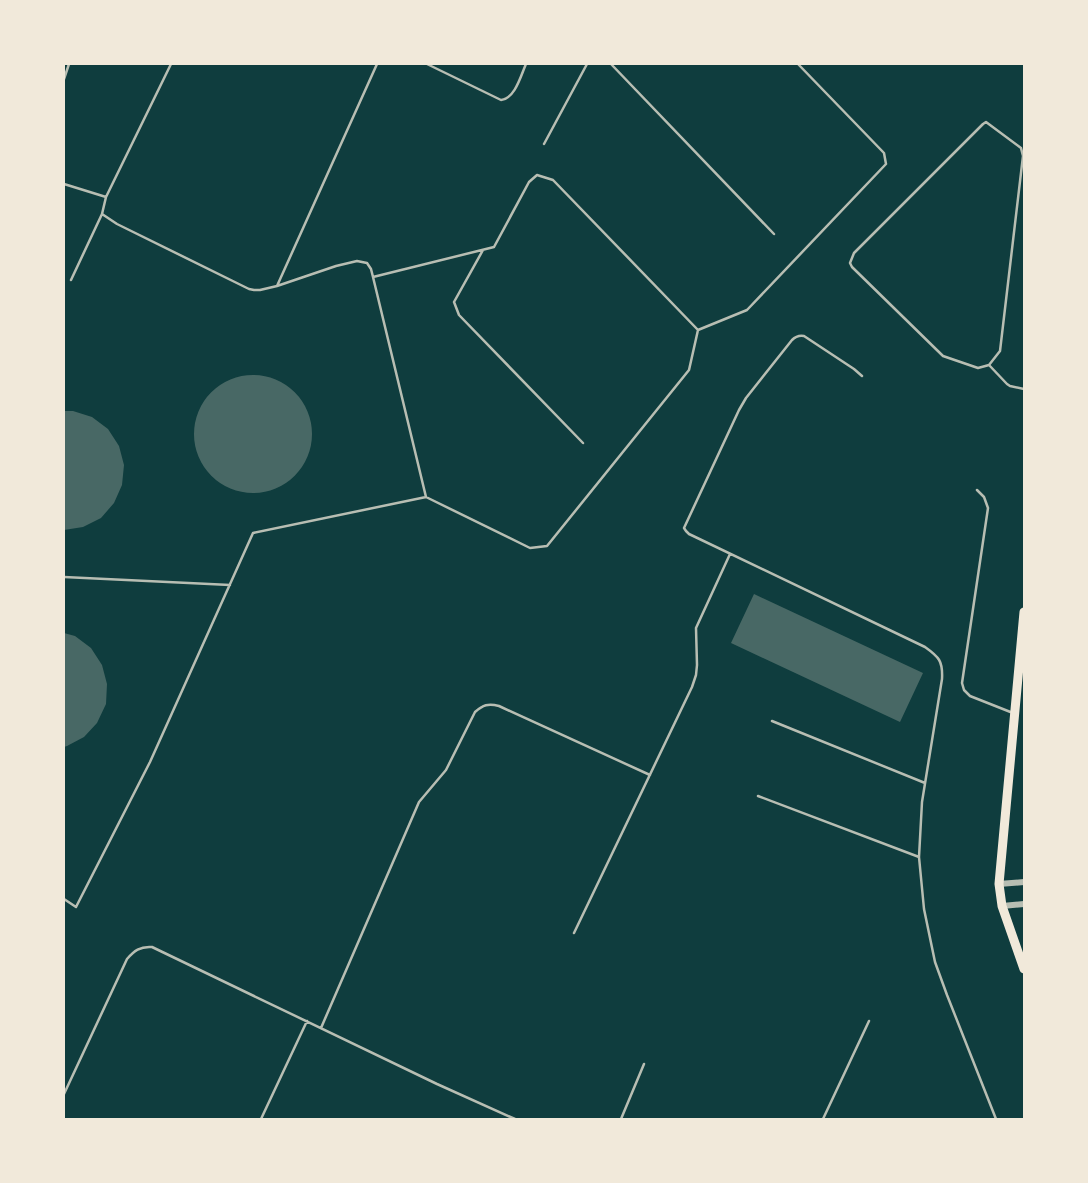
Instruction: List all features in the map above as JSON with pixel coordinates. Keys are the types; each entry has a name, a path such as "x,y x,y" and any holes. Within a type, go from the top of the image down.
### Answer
{"main road":[{"path":"1024,612 999,884 1002,906 1024,969"}],"street":[{"path":"999,884 1024,882"},
{"path":"1002,906 1024,904"}],"lane":[{"path":"64,79 69,64"},
{"path":"71,280 102,214 106,197 171,64"},
{"path":"277,286 377,64"},
{"path":"427,64 501,100 507,100 512,95 526,64"},
{"path":"544,144 587,64"},
{"path":"611,64 774,234"},
{"path":"698,330 747,310 886,164 884,152 798,64"},
{"path":"986,122 1021,148 1023,156 1000,352 989,365 978,368 943,356 850,264 854,253 986,122"},
{"path":"373,277 494,247 528,182 537,174 553,180 698,330"},
{"path":"64,184 106,197"},
{"path":"102,214 117,224 248,289 260,290 277,286 357,261 367,263 371,269 426,497"},
{"path":"483,250 454,302 459,314 583,442"},
{"path":"64,899 76,907 150,762 253,533 426,497 530,548 547,546 690,370 698,330"},
{"path":"862,376 804,336 796,336 746,398 684,528 689,534 925,646 940,660 942,679 922,802 919,857 924,909 935,962 996,1119"},
{"path":"989,365 1007,384 1024,389"},
{"path":"977,490 984,497 988,508 962,683 964,690 970,696 1015,713"},
{"path":"574,933 692,687 697,665 696,628 730,554"},
{"path":"64,577 230,585"},
{"path":"321,1028 420,802 446,770 475,712 480,708 486,704 499,706 650,775"},
{"path":"772,721 925,783"},
{"path":"758,796 919,857"},
{"path":"64,1094 127,959 140,948 152,947 437,1084 515,1119"},
{"path":"823,1119 869,1020"},
{"path":"261,1119 306,1021"},
{"path":"621,1119 644,1064"}],"building":[{"path":"253,375 276,379 295,392 308,411 312,434 308,457 295,476 276,489 253,493 230,489 211,476 198,457 194,434 198,411 211,392 230,379"},
{"path":"64,411 73,411 92,417 108,429 119,446 124,465 122,485 114,503 101,518 83,527 64,530"},
{"path":"754,594 923,673 900,722 731,643"},
{"path":"64,633 75,636 91,648 102,665 107,684 106,704 97,723 84,737 64,747"}]}
